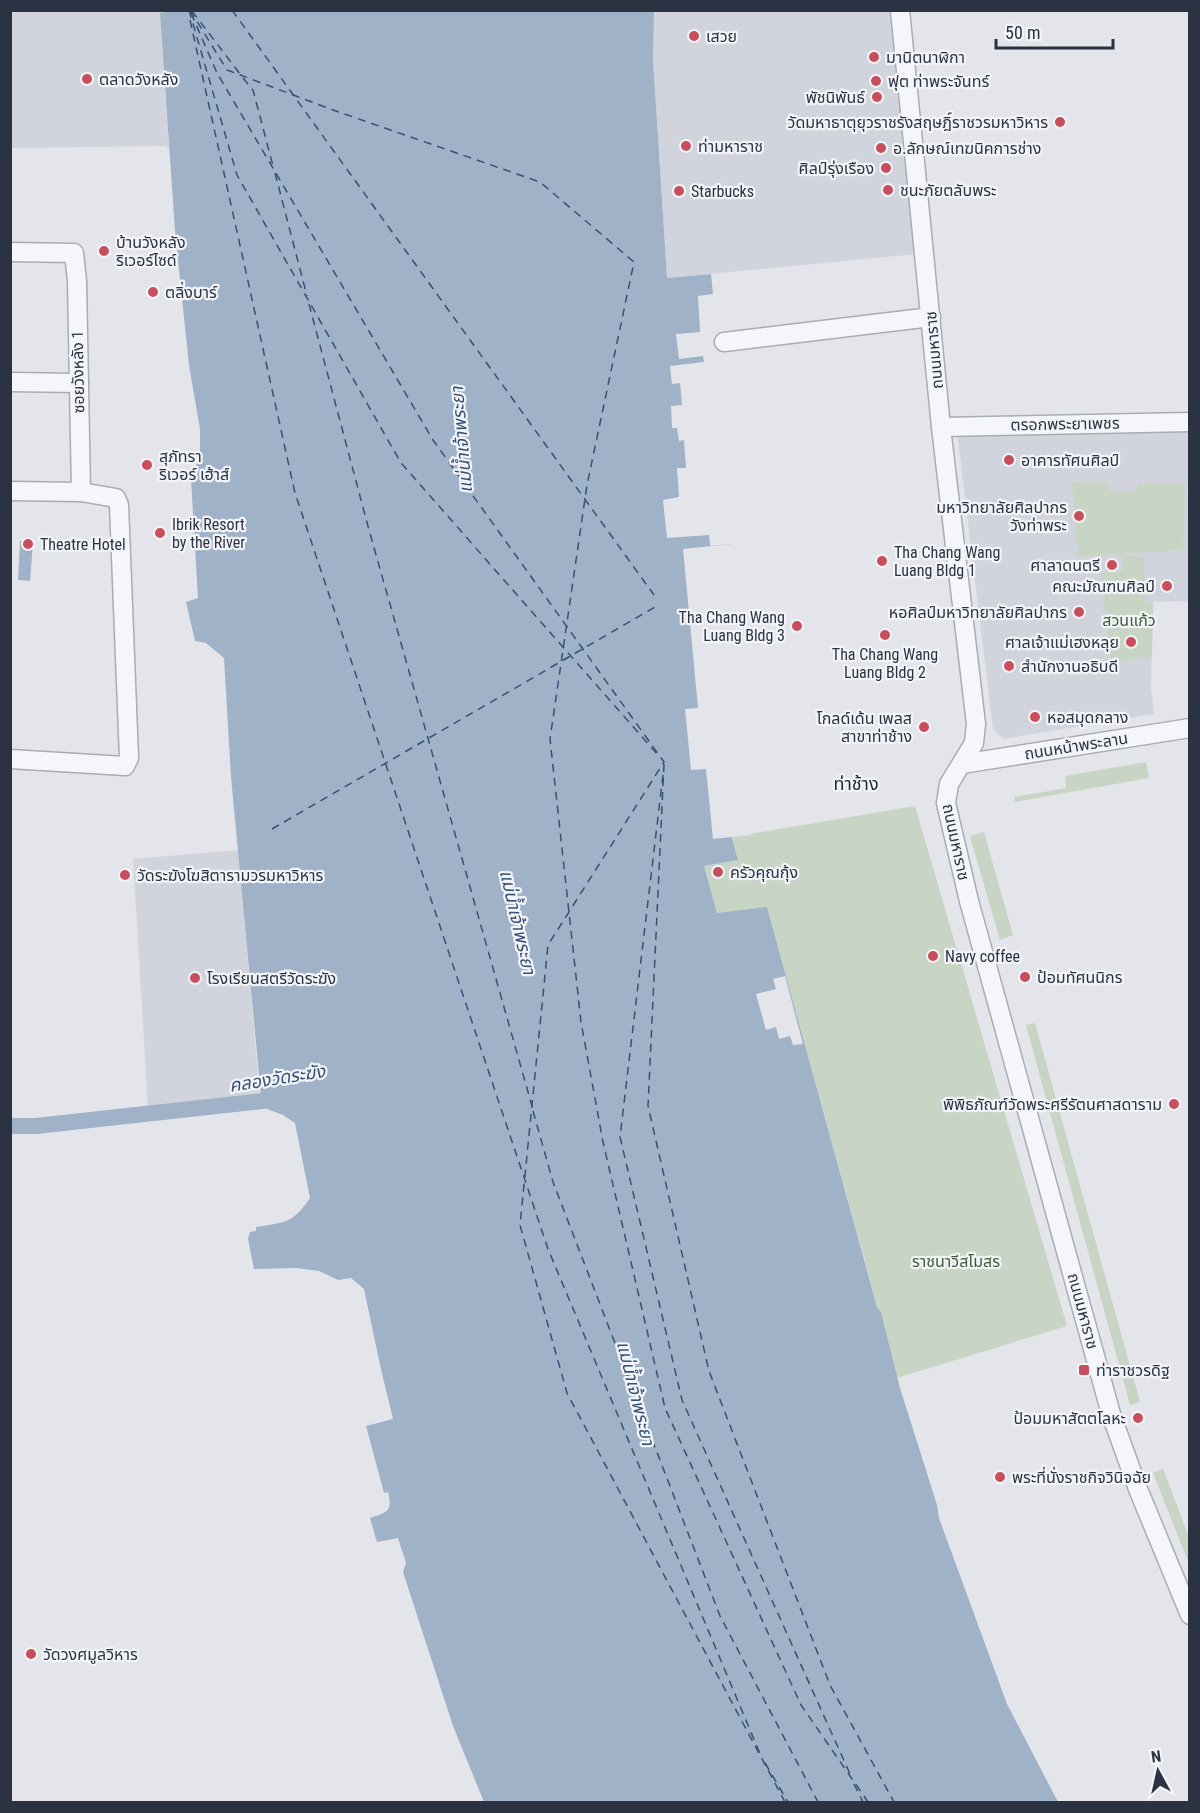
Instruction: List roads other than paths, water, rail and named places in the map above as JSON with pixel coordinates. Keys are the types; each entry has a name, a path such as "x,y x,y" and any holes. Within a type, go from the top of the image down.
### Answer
{"street":[{"name":"ถนนมหาราช","path":"900,10 932,317 941,427 976,724 974,743 949,784 946,803 969,901 1111,1414 1138,1489 1190,1615"},
{"name":"ซอยวังหลัง 1","path":"10,252 74,253 77,281 81,492"},
{"path":"724,342 932,317"},
{"path":"10,382 79,383"},
{"name":"ตรอกพระยาเพชร","path":"941,427 1190,422"},
{"path":"10,491 81,492 116,498 119,505 129,758 125,766 10,759"},
{"name":"ถนนหน้าพระลาน","path":"962,764 1190,728"}],"water":[{"name":"แม่น้ำเจ้าพระยา","path":"180,10 654,11 653,59 667,278 711,274 713,294 698,296 700,332 676,334 679,359 703,356 704,362 670,366 672,384 680,383 682,405 671,406 672,428 677,428 679,441 684,440 686,468 677,468 679,497 663,500 667,538 709,535 710,546 733,544 735,659 732,838 738,860 704,866 717,913 767,907 877,1307 881,1313 900,1388 937,1505 939,1518 1007,1704 1058,1802 484,1802 453,1726 403,1572 406,1563 398,1538 377,1542 370,1518 384,1513 390,1503 388,1492 384,1493 366,1426 393,1419 364,1289 351,1278 338,1280 319,1271 296,1268 254,1269 248,1239 250,1232 256,1231 256,1227 282,1222 293,1217 310,1198 295,1123 283,1115 262,1107 231,777 224,658 206,643 195,641 186,602 198,598 191,479 200,455 200,429 189,365 175,231 160,13"},
{"path":"20,541 33,542 30,581 18,580"}],"waterway":[{"name":"คลองวัดระฆัง","path":"10,1126 36,1126 281,1099"}],"place":[{"name":"เสวย","path":"694,36"},
{"name":"มานิตนาฬิกา","path":"874,57"},
{"name":"ตลาดวังหลัง","path":"87,79"},
{"name":"ฟุต ท่าพระจันทร์","path":"876,81"},
{"name":"พัชนิพันธ์","path":"877,97"},
{"name":"วัดมหาธาตุยุวราชรังสฤษฎิ์ราชวรมหาวิหาร","path":"1060,122"},
{"name":"ท่ามหาราช","path":"686,146"},
{"name":"อ.ลักษณ์เทฆนิคการช่าง","path":"881,148"},
{"name":"ศิลป์รุ่งเรือง","path":"886,168"},
{"name":"ชนะภัยตลับพระ","path":"888,190"},
{"name":"Starbucks","path":"679,191"},
{"name":"บ้านวังหลัง ริเวอร์ไซด์","path":"104,251"},
{"name":"ตลิ่งบาร์","path":"153,292"},
{"name":"อาคารทัศนศิลป์","path":"1009,460"},
{"name":"สุภัทรา ริเวอร์ เฮ้าส์","path":"147,465"},
{"name":"มหาวิทยาลัยศิลปากร วังท่าพระ","path":"1079,516"},
{"name":"Ibrik Resort by the River","path":"160,533"},
{"name":"Theatre Hotel","path":"28,544"},
{"name":"Tha Chang Wang Luang Bldg 1","path":"882,561"},
{"name":"ศาลาดนตรี","path":"1112,565"},
{"name":"คณะมัณฑนศิลป์","path":"1167,586"},
{"name":"หอศิลป์มหาวิทยาลัยศิลปากร","path":"1079,612"},
{"name":"Tha Chang Wang Luang Bldg 3","path":"797,626"},
{"name":"Tha Chang Wang Luang Bldg 2","path":"885,635"},
{"name":"ศาลเจ้าแม่เฮงหลุย","path":"1131,642"},
{"name":"สำนักงานอธิบดี","path":"1009,666"},
{"name":"หอสมุดกลาง","path":"1035,717"},
{"name":"โกลด์เด้น เพลส สาขาท่าช้าง","path":"924,727"},
{"name":"ครัวคุณกุ้ง","path":"718,872"},
{"name":"วัดระฆังโฆสิตารามวรมหาวิหาร","path":"125,875"},
{"name":"Navy coffee","path":"933,956"},
{"name":"ป้อมทัศนนิกร","path":"1025,977"},
{"name":"โรงเรียนสตรีวัดระฆัง","path":"195,978"},
{"name":"พิพิธภัณฑ์วัดพระศรีรัตนศาสดาราม","path":"1174,1104"},
{"name":"ท่าราชวรดิฐ","path":"1084,1370"},
{"name":"ป้อมมหาสัตตโลหะ","path":"1138,1418"},
{"name":"พระที่นั่งราชกิจวินิจฉัย","path":"1000,1477"},
{"name":"วัดวงศมูลวิหาร","path":"31,1654"}],"district":[{"name":"ท่าช้าง","path":"856,783"}],"park label":[{"name":"สวนแก้ว","path":"1129,620"},
{"name":"ราชนาวีสโมสร","path":"956,1261"}]}
